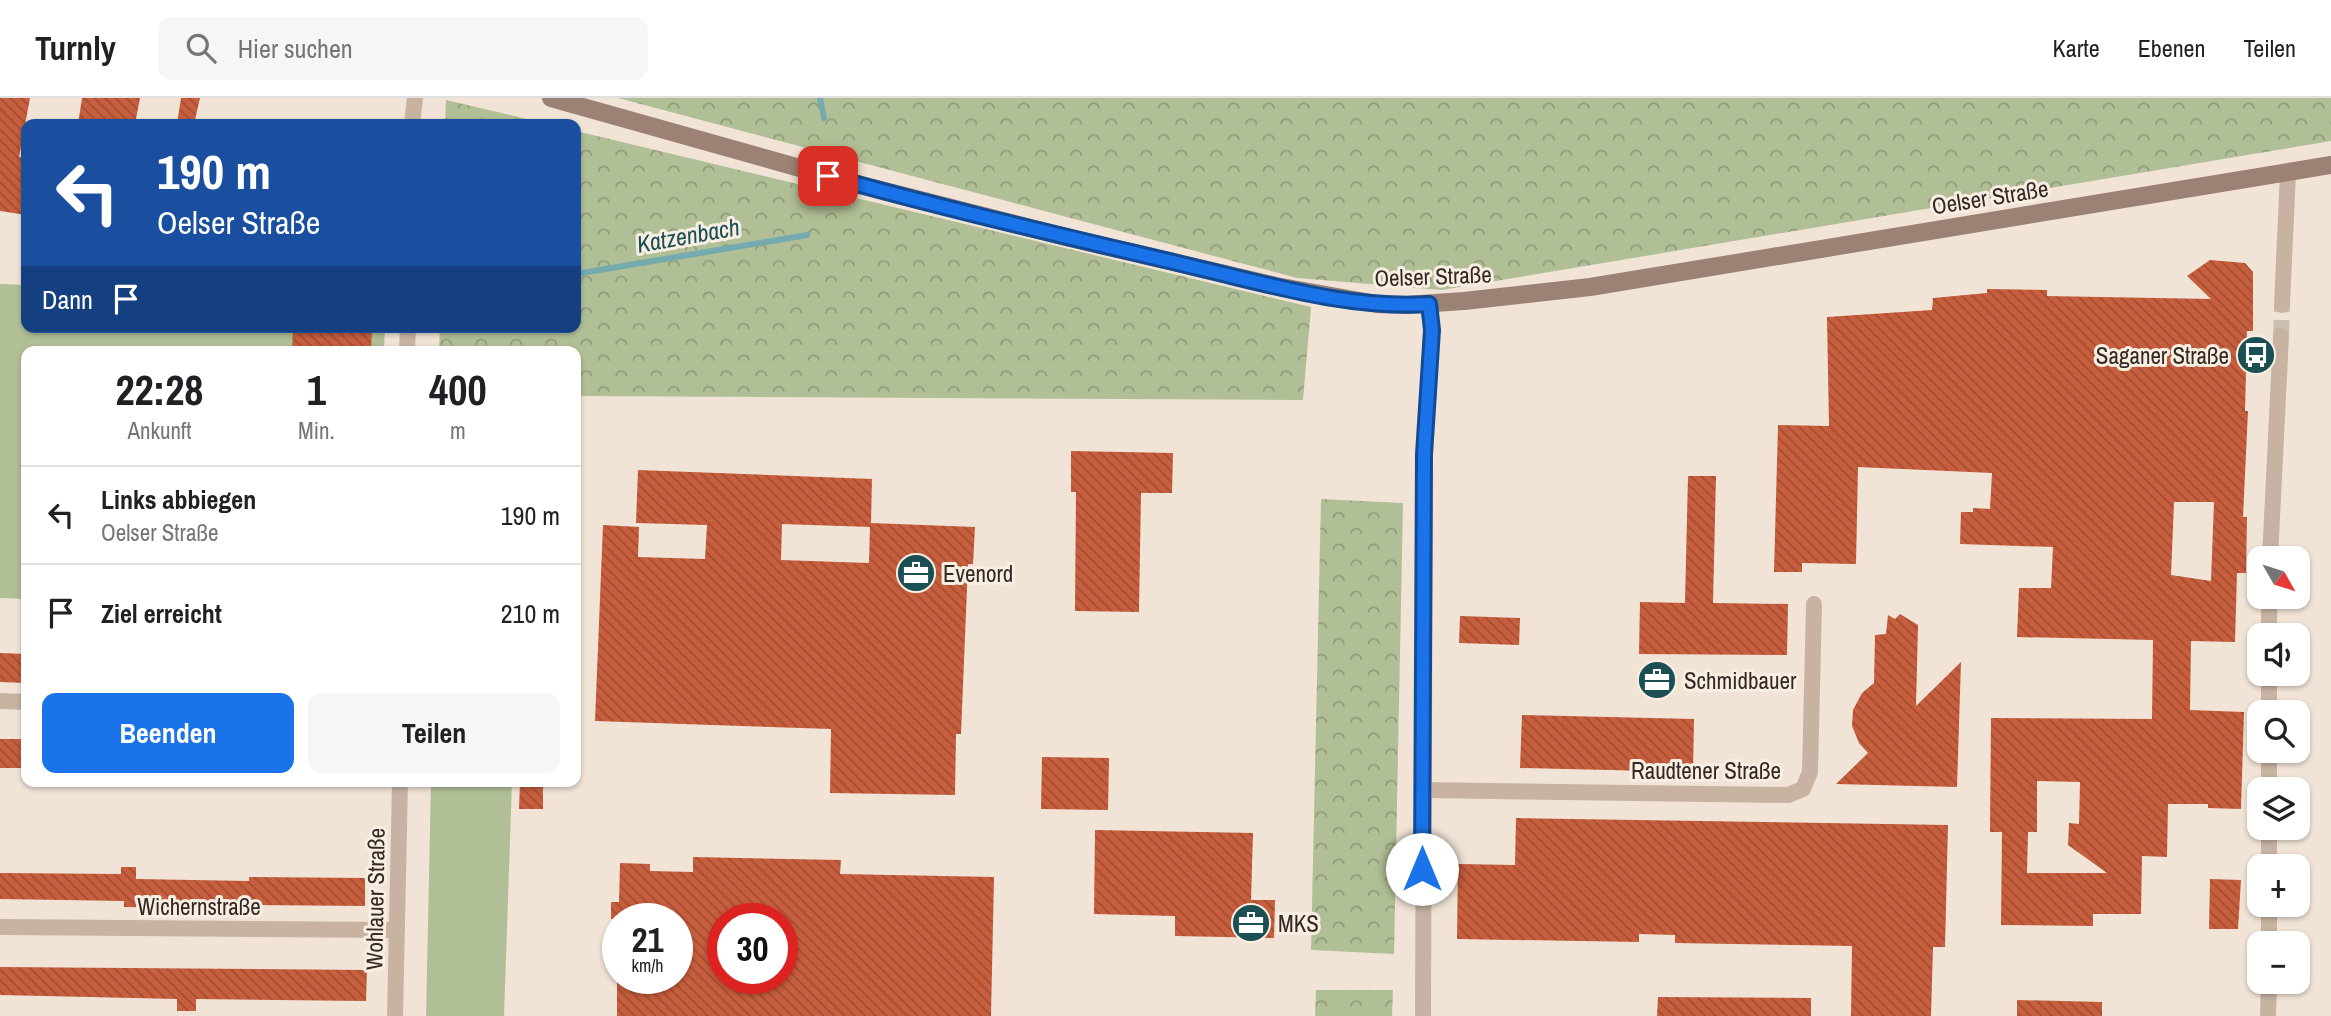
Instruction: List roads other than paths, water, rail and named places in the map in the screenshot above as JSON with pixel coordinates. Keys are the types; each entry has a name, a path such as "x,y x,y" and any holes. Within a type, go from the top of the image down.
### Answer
{"main road":[{"name":"Oelser Straße","path":"551,98 853,183 1170,261 1344,300 1377,304 1429,304 1603,286 2331,165"}],"street":[{"path":"413,119 415,98"},
{"path":"2282,305 2288,172"},
{"path":"1423,1016 1424,454 1432,330 1429,304"},
{"path":"2271,546 2281,336"},
{"name":"Raudtener Straße","path":"1422,790 1788,795 1804,789 1810,772 1814,604"},
{"path":"0,701 21,702"},
{"name":"Wohlauer Straße","path":"395,1016 400,787"},
{"name":"Wichernstraße","path":"0,927 397,930"},
{"path":"2268,1016 2269,994"}],"waterway":[{"name":"Katzenbach","path":"820,98 824,118"},
{"name":"Katzenbach","path":"581,273 807,235"}],"tunnel":[{"path":"2281,336 2282,305"}],"place":[{"name":"Saganer Straße","path":"2256,355"},
{"name":"Evenord","path":"916,573"},
{"name":"Schmidbauer","path":"1657,680"},
{"name":"MKS","path":"1251,923"}]}
